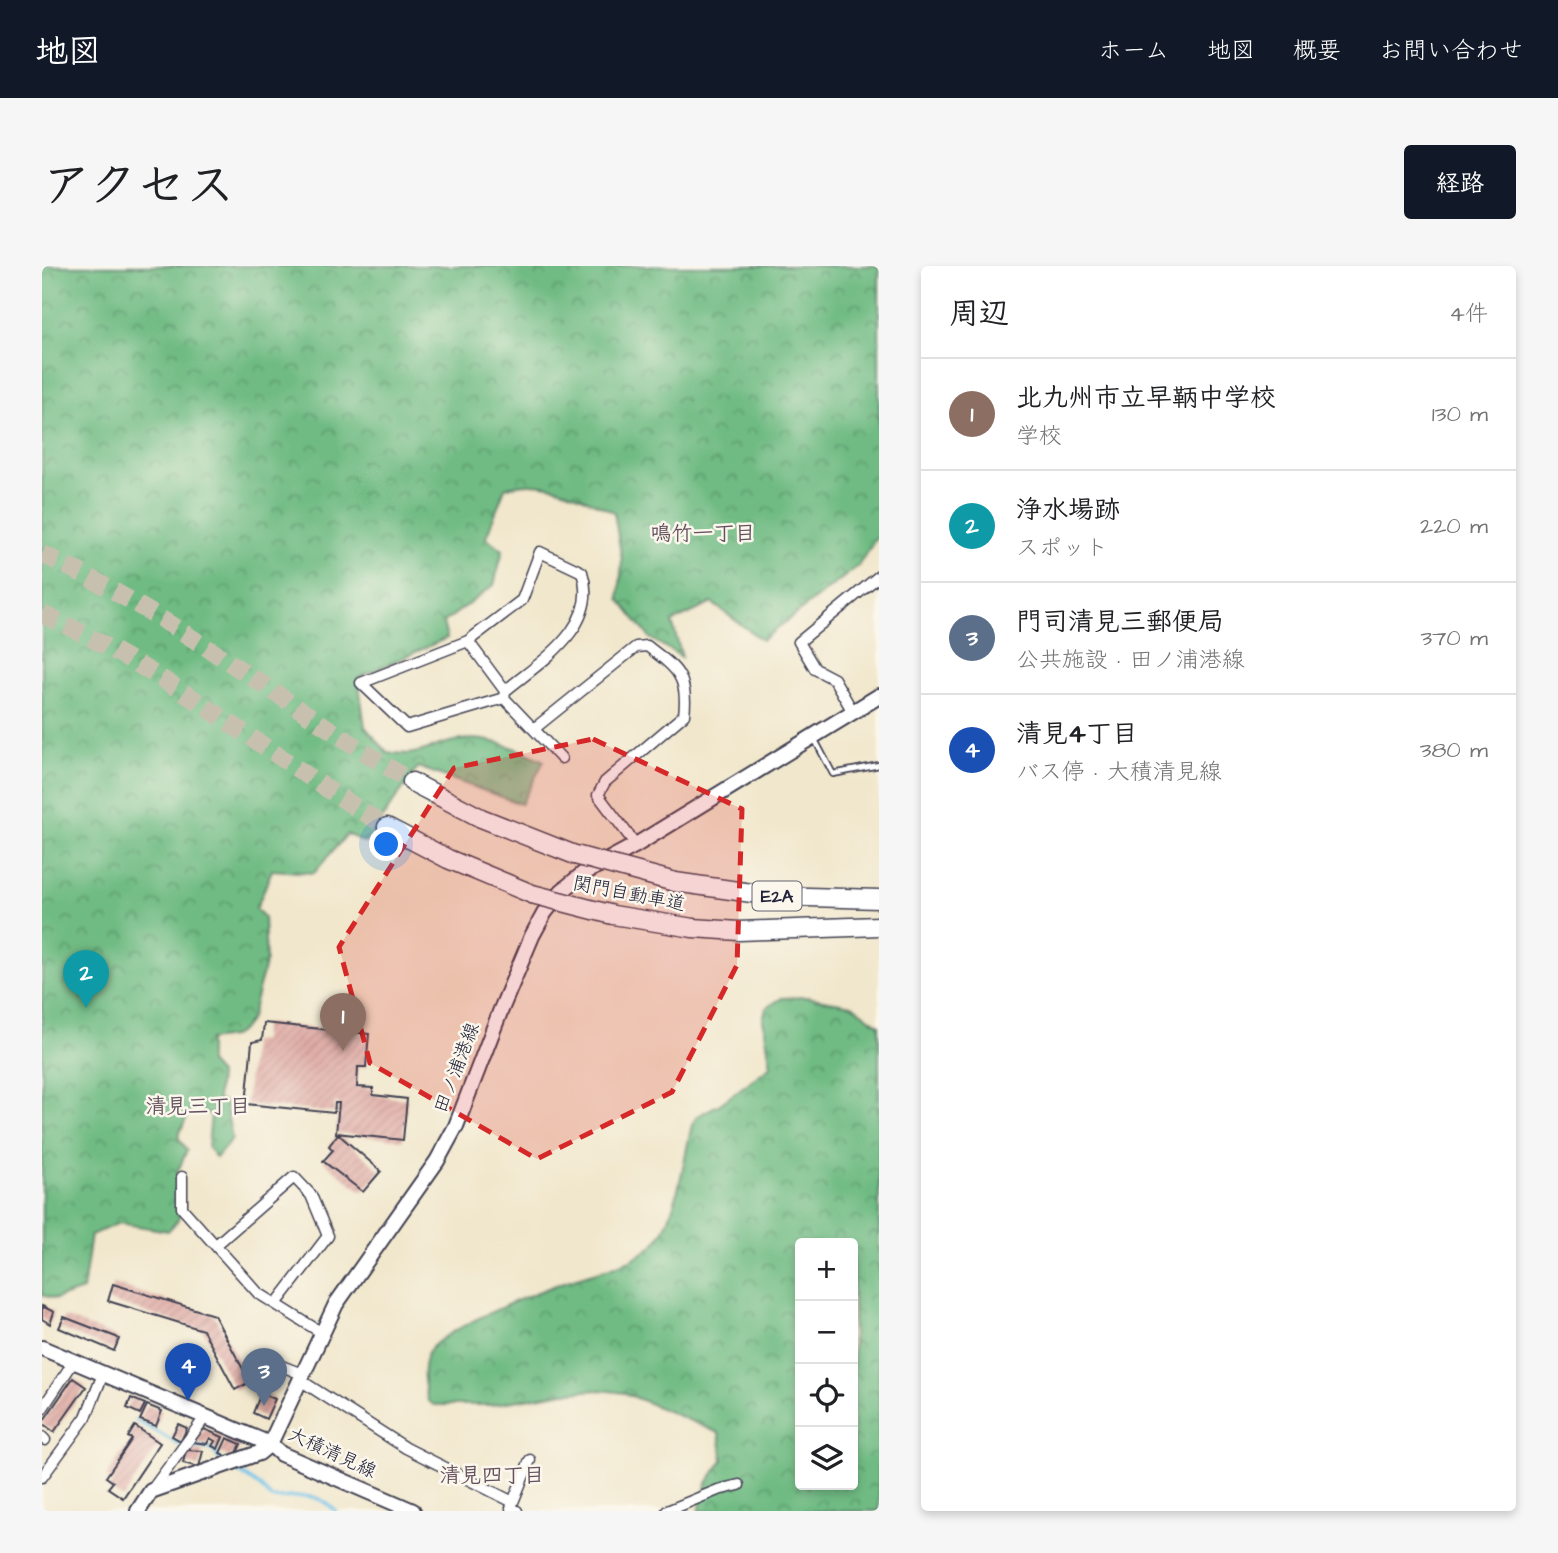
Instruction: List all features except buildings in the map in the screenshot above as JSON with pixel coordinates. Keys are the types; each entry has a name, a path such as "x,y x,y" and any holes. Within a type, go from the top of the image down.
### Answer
{"highway":[{"name":"関門自動車道","path":"412,782 481,818 575,855 675,882 773,896 879,899"},
{"name":"関門自動車道","path":"387,827 448,859 532,894 612,915 693,928 777,931 879,926"}],"main road":[{"name":"田ノ浦港線","path":"270,1444 336,1304 436,1161 456,1126 531,936 562,891 584,873 636,845 879,696"},
{"name":"大積清見線","path":"42,1348 270,1444 281,1454 413,1511"},
{"path":"138,1511 151,1490 259,1453 270,1444"}],"street":[{"path":"540,552 582,572 588,588 582,615 566,640 504,694 407,727 361,683 468,641 522,600 540,552"},
{"path":"853,712 834,679 815,669 799,642 879,576"},
{"path":"468,641 504,694 561,758"},
{"path":"535,728 636,647 647,646 678,670 686,699 684,715 605,782 598,795 636,845"},
{"path":"182,1177 181,1208 258,1293 322,1332"},
{"path":"216,1245 294,1177 311,1195 328,1236 276,1304"},
{"path":"261,1359 301,1377 406,1448 513,1508 530,1460"},
{"path":"42,1409 74,1361"},
{"path":"42,1477 86,1417 103,1374"},
{"path":"151,1490 206,1416"},
{"path":"667,1511 718,1490 739,1485"}],"lane":[{"path":"813,736 833,775 879,765"}],"highlighted area":[{"path":"593,739 742,809 737,965 672,1092 537,1159 370,1063 339,947 454,768"}],"green space":[{"path":"42,266 879,266 879,534 858,566 762,640 712,603 672,622 682,657 650,638 619,599 622,560 614,512 548,486 534,484 505,488 486,538 503,550 494,585 443,623 447,638 358,678 365,727 387,752 415,753 445,743 478,739 512,747 544,761 521,804 418,767 365,843 347,834 314,873 272,870 256,909 264,917 266,960 251,1018 241,1031 231,1037 209,1040 209,1063 219,1074 217,1100 225,1102 232,1139 216,1158 208,1147 211,1114 190,1110 178,1137 187,1150 177,1173 179,1219 168,1231 119,1223 91,1235 83,1290 56,1299 42,1295"},
{"path":"806,997 852,1005 879,1025 879,1511 699,1511 707,1483 723,1460 719,1433 625,1393 601,1390 565,1392 491,1405 434,1405 428,1401 424,1378 425,1360 434,1345 448,1335 529,1296 631,1260 652,1246 667,1223 673,1207 692,1125 697,1116 720,1104 771,1066 763,1019 766,1008 782,998"}],"waterway":[{"path":"136,1420 178,1444 212,1449 221,1461"},
{"path":"231,1467 261,1487 271,1498 312,1497 336,1511"}],"tunnel":[{"path":"42,554 91,578 184,633 412,782"},
{"path":"42,614 88,636 175,687 387,827"}],"place":[{"name":"浄水場跡","path":"86,1008"},
{"name":"北九州市立早鞆中学校","path":"343,1051"},
{"name":"清見4丁目","path":"188,1401"},
{"name":"門司清見三郵便局","path":"264,1406"}],"district":[{"name":"鳴竹一丁目","path":"703,533"},
{"name":"清見三丁目","path":"198,1106"},
{"name":"清見四丁目","path":"492,1475"}]}
